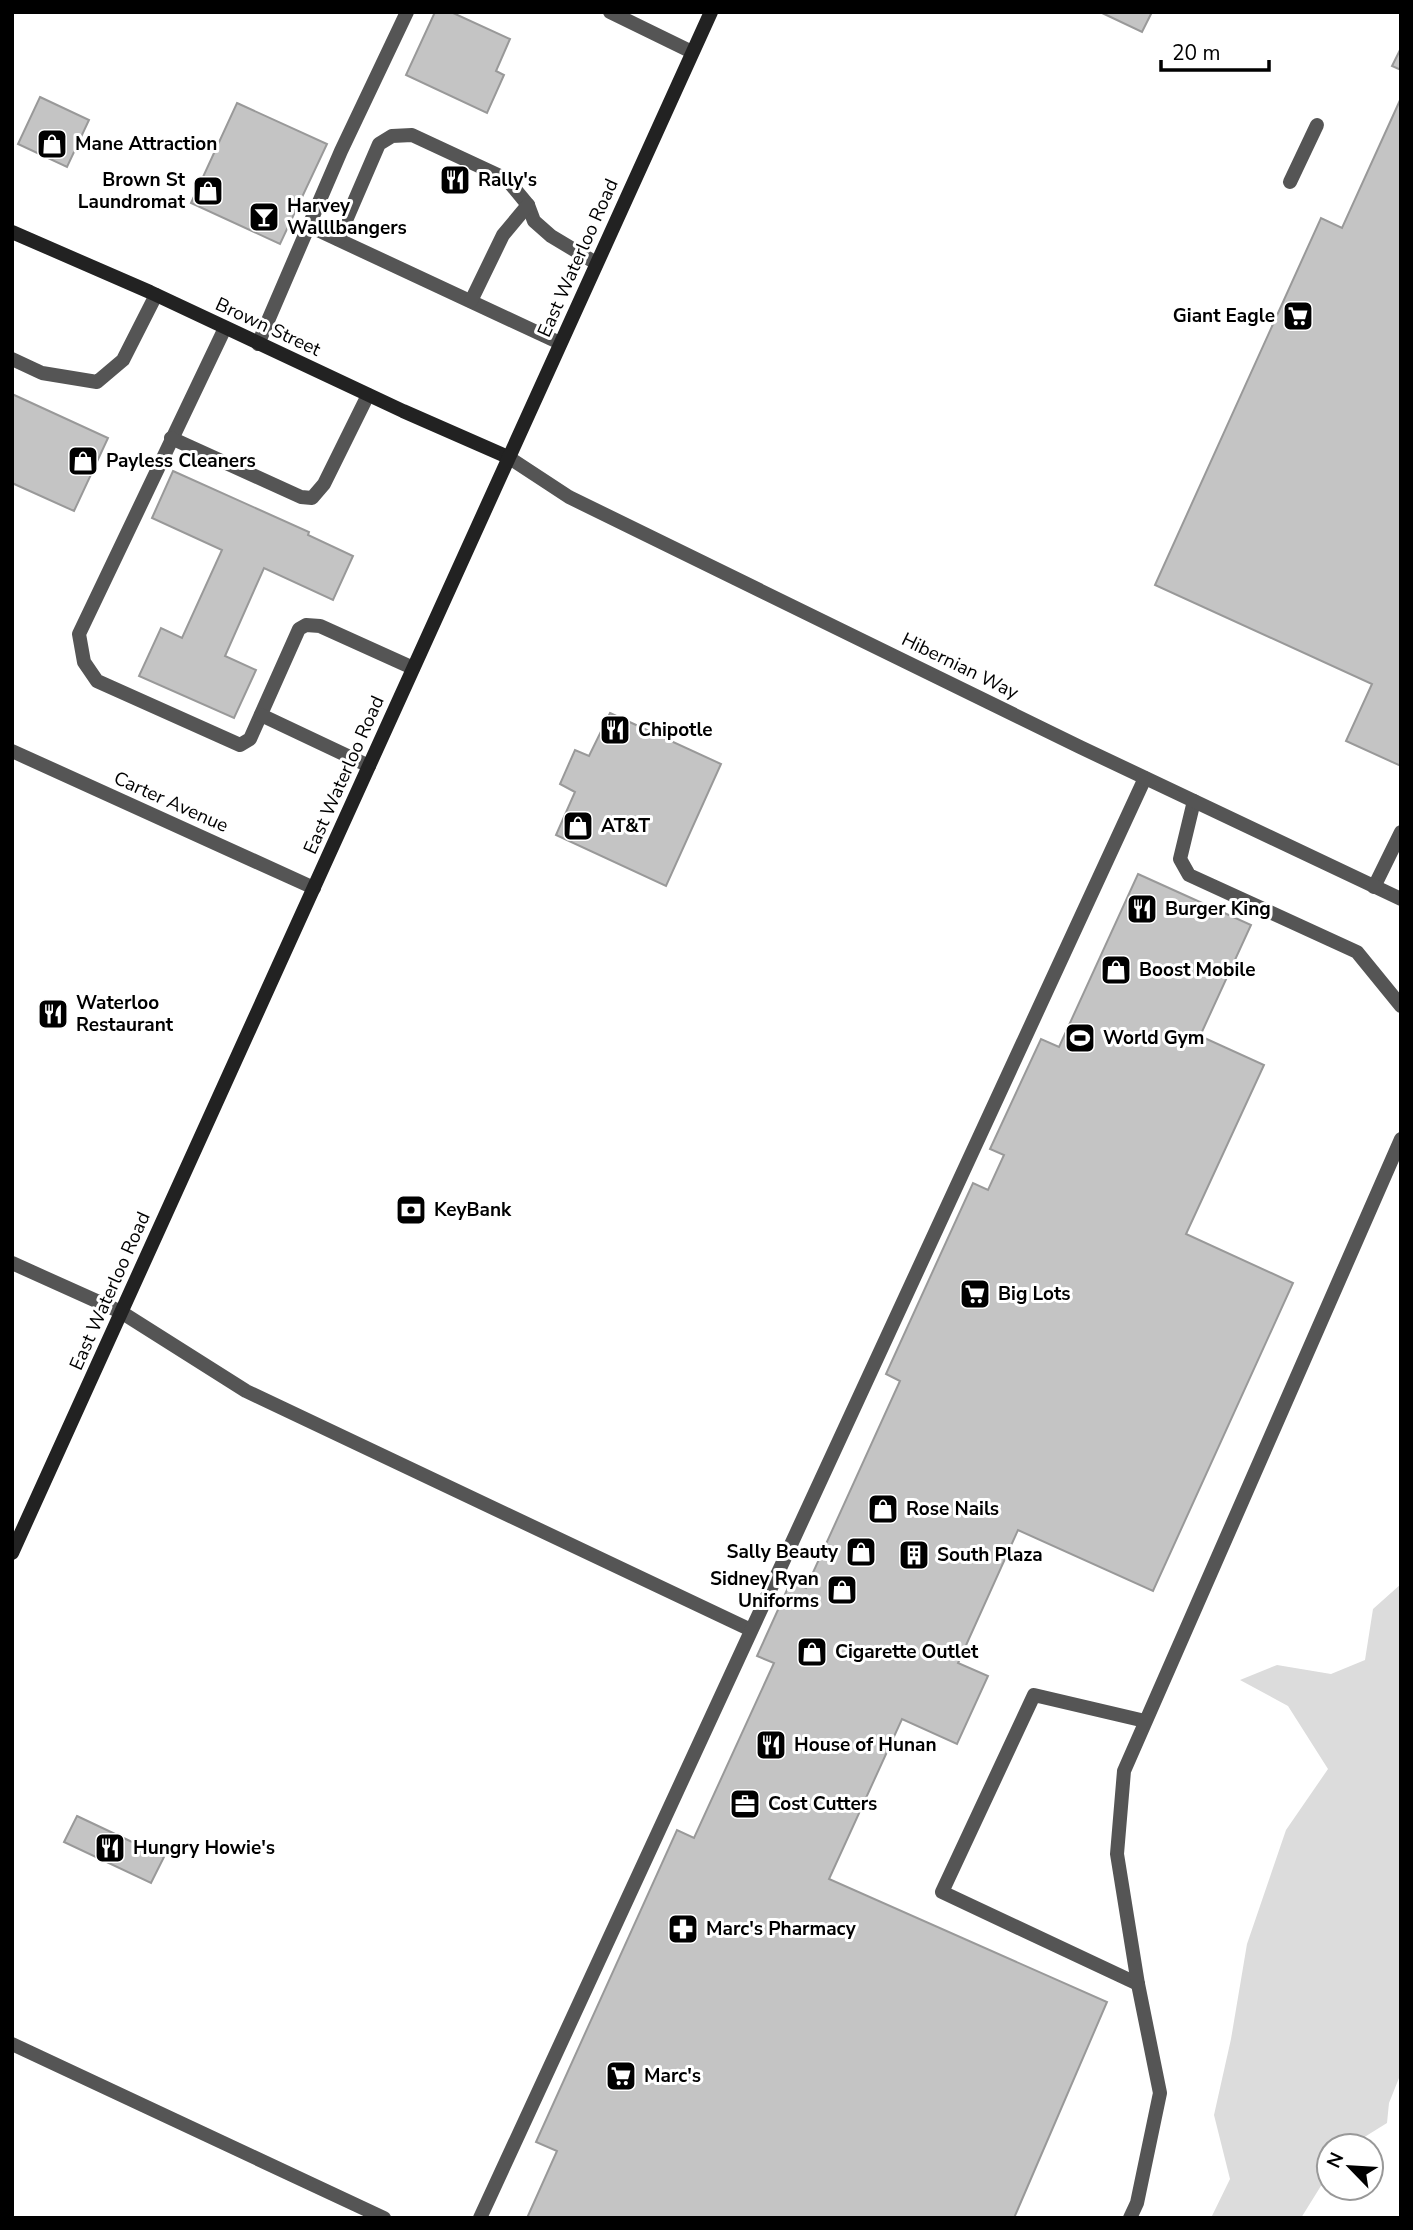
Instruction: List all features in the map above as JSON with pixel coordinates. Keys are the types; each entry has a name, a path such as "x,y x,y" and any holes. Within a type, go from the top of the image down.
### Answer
{"main road":[{"name":"East Waterloo Road","path":"12,1553 711,12"},
{"name":"Brown Street","path":"13,235 156,295 368,395 508,457"}],"street":[{"path":"258,344 341,151 407,12"},
{"path":"610,12 692,52"},
{"path":"1290,182 1317,125"},
{"path":"338,239 379,144 392,136 412,135 509,182 528,205 534,221 551,236 596,263"},
{"path":"471,301 503,235 528,205"},
{"path":"309,226 560,343"},
{"path":"12,359 42,373 97,382 123,360 156,295"},
{"path":"225,328 170,438 79,634 84,662 97,681 240,745 250,739 299,629 306,625 320,626 413,668"},
{"path":"170,438 301,497 312,498 324,484 368,395"},
{"name":"Hibernian Way","path":"508,457 569,497 1145,778 1401,899"},
{"path":"261,715 369,766"},
{"name":"Carter Avenue","path":"12,751 314,888"},
{"path":"480,2218 1145,778"},
{"path":"1194,801 1180,859 1189,875 1357,952 1401,1006"},
{"path":"1374,887 1401,832"},
{"path":"1130,2218 1137,2203 1160,2093 1138,1984 1117,1854 1124,1771 1401,1139"},
{"path":"12,1263 121,1312 246,1391 751,1630"},
{"path":"1138,1984 942,1892 1034,1695 1145,1721"},
{"path":"12,2044 384,2218"}],"shaded area":[{"path":"1401,1584 1401,2073 1389,2103 1387,2123 1373,2132 1315,2132 1315,2196 1301,2218 1211,2218 1230,2179 1214,2115 1231,2039 1247,1944 1286,1830 1328,1769 1288,1706 1240,1680 1277,1665 1331,1674 1365,1660 1373,1609"}],"building":[{"path":"435,12 451,12 510,39 496,71 504,75 487,113 406,75"},
{"path":"1100,12 1152,12 1142,32"},
{"path":"1401,48 1401,70 1392,66"},
{"path":"40,97 89,120 67,167 18,144"},
{"path":"1401,98 1401,766 1346,741 1372,684 1155,585 1321,218 1342,228"},
{"path":"237,103 327,144 280,244 191,203"},
{"path":"12,394 108,438 74,511 12,483"},
{"path":"173,471 309,532 308,535 353,556 333,600 264,568 225,656 256,670 234,718 139,676 161,628 182,638 222,550 152,518"},
{"path":"610,713 721,764 666,886 556,835 575,792 560,784 575,750 589,756"},
{"name":"South Plaza","path":"1138,874 1251,925 1200,1036 1264,1065 1186,1234 1293,1283 1153,1591 1018,1530 958,1663 988,1676 957,1744 902,1719 829,1879 1107,2002 1014,2218 527,2218 557,2151 536,2142 677,1830 694,1838 774,1663 757,1656 791,1581 806,1588 900,1381 886,1374 973,1183 988,1190 1004,1155 990,1149 1041,1039 1059,1047"},
{"path":"77,1816 164,1857 151,1883 64,1842"}],"place":[{"name":"Mane Attraction","path":"52,144"},
{"name":"Rally's","path":"455,180"},
{"name":"Brown St Laundromat","path":"208,191"},
{"name":"Harvey Walllbangers","path":"264,217"},
{"name":"Giant Eagle","path":"1298,316"},
{"name":"Payless Cleaners","path":"83,461"},
{"name":"Chipotle","path":"615,730"},
{"name":"AT&T","path":"578,826"},
{"name":"Burger King","path":"1142,909"},
{"name":"Boost Mobile","path":"1116,970"},
{"name":"Waterloo Restaurant","path":"53,1014"},
{"name":"World Gym","path":"1080,1038"},
{"name":"KeyBank","path":"411,1210"},
{"name":"Big Lots","path":"975,1294"},
{"name":"Rose Nails","path":"883,1509"},
{"name":"Sally Beauty","path":"861,1552"},
{"name":"South Plaza","path":"914,1555"},
{"name":"Sidney Ryan Uniforms","path":"842,1590"},
{"name":"Cigarette Outlet","path":"812,1652"},
{"name":"House of Hunan","path":"771,1745"},
{"name":"Cost Cutters","path":"745,1804"},
{"name":"Hungry Howie's","path":"110,1848"},
{"name":"Marc's Pharmacy","path":"683,1929"},
{"name":"Marc's","path":"621,2076"}]}
